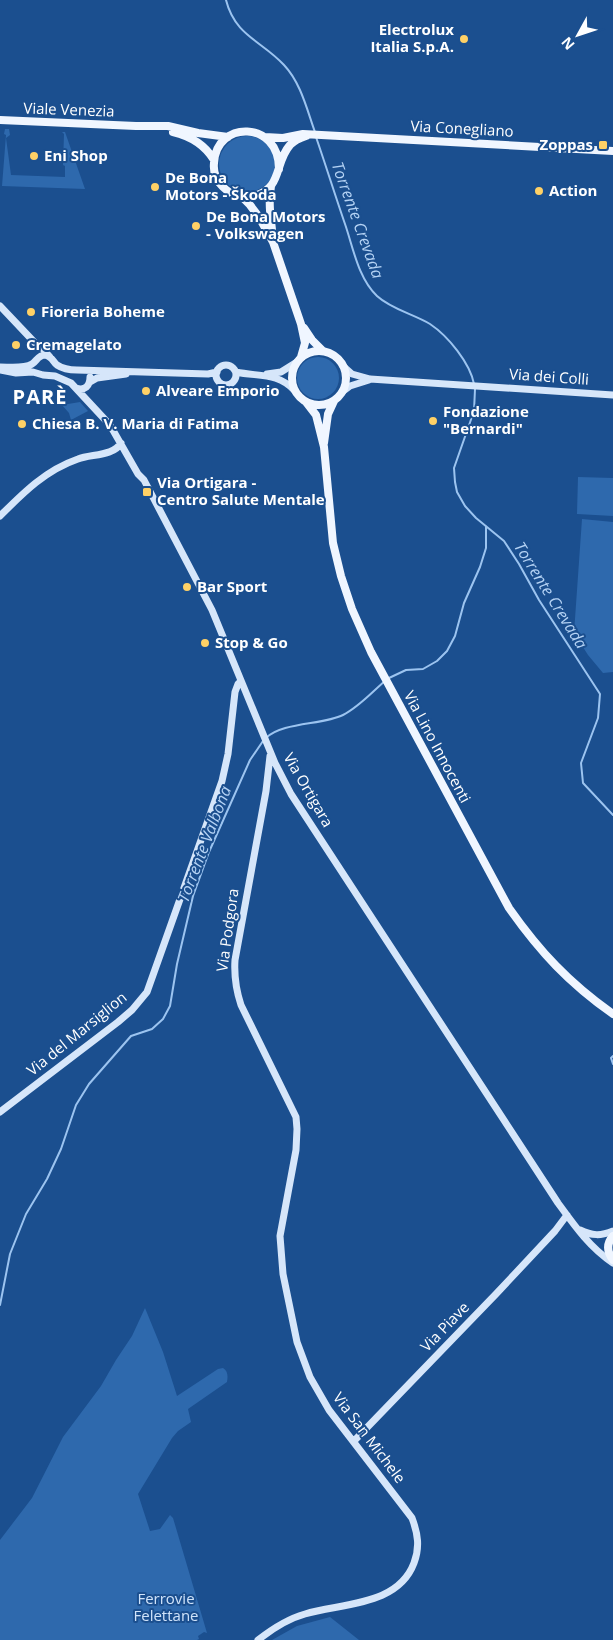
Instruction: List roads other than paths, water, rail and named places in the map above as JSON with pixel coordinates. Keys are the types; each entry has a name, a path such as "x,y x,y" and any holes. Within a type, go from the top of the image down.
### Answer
{"main road":[{"name":"Viale Venezia","path":"3,120 168,126 228,137 237,132 247,131 265,137 283,138 310,134"},
{"name":"Viale Venezia","path":"136,126 175,132 201,144 214,160 215,175 223,187 228,192 242,197"},
{"path":"242,197 253,197 263,193 271,186 277,178 284,155 290,145 310,134"},
{"name":"Via Conegliano","path":"310,134 613,151"},
{"path":"214,160 216,151 228,137"},
{"path":"265,137 277,151 279,169"},
{"path":"271,186 269,210 273,242"},
{"path":"242,197 259,217 273,242 301,324 305,343 292,376 295,390 306,402 321,405 335,400 342,392 346,375 343,366 335,356 323,351 312,340 301,324"},
{"path":"299,360 307,353 323,351"},
{"name":"Via Lino Innocenti","path":"335,400 328,414 324,447 326,481 333,543 352,609 392,692 509,908 529,937 553,964 588,997 613,1014"},
{"name":"Via Lino Innocenti","path":"306,402 316,415 324,447"},
{"path":"613,1236 608,1243 608,1249 613,1261"}],"street":[{"path":"0,306 52,360 53,371 48,375"},
{"path":"37,345 35,368 38,373"},
{"path":"0,368 26,366 43,356 64,368 85,371 217,375"},
{"path":"263,375 280,372 299,360"},
{"path":"226,365 232,367 235,375 231,383 228,384 221,383 217,375 220,367 226,365"},
{"path":"343,366 352,374 370,379"},
{"path":"0,368 21,373 38,373 43,376 61,377 74,386 84,388 99,377 113,377 135,372"},
{"path":"74,386 72,374 77,370"},
{"path":"85,371 89,375 89,383"},
{"path":"235,375 263,375 280,379 295,390"},
{"path":"342,392 350,386 370,379"},
{"name":"Via dei Colli","path":"370,379 613,395"},
{"name":"Via Ortigara","path":"89,383 89,396 95,408"},
{"name":"Via Ortigara","path":"74,386 110,425 138,474 144,480 210,605 269,748 276,778 304,814 567,1215 584,1238 599,1253 613,1261"},
{"path":"0,516 49,472 80,458 107,452 119,447 121,443"},
{"path":"107,452 128,456"},
{"name":"Via del Marsiglion","path":"0,1112 118,1022 132,1010 147,992 222,781 228,754 234,692 241,681"},
{"path":"269,748 276,778"},
{"name":"Via Podgora","path":"276,778 266,791 236,953 235,976 241,1005 296,1118 296,1150"},
{"name":"Via San Michele","path":"258,1640 288,1620 304,1614 374,1599 386,1594 406,1578 412,1568 419,1542 412,1518 329,1410 306,1369 297,1342 284,1274 280,1236 296,1150"},
{"name":"Via Piave","path":"354,1441 496,1294 555,1231 567,1215"},
{"name":"Via Piave","path":"555,1231 572,1222"},
{"path":"578,1228 587,1233 598,1235 613,1231"}],"waterway":[{"name":"Torrente Crevada","path":"226,0 230,12 243,30 276,57 290,72 303,97 315,132"},
{"name":"Torrente Crevada","path":"316,137 357,262 370,289 383,301 430,324 444,335 468,367 474,384"},
{"name":"Torrente Crevada","path":"475,389 474,411 454,468 457,492 465,506 476,518 504,541 539,600 600,694 598,718 581,763 583,783 613,815"},
{"name":"Torrente Valbona","path":"389,678 406,670 423,669 437,661 447,651 455,636 464,603 486,548 486,526"},
{"name":"Torrente Valbona","path":"266,738 273,733 292,726 325,721 343,715 360,704 385,681"},
{"name":"Torrente Valbona","path":"0,1305 10,1254 26,1214 47,1179 61,1149 76,1105 89,1084 131,1036 152,1029 163,1019 170,1006 177,964 193,896 209,852 250,760 263,741"},
{"name":"Torrente Crevada","path":"613,1056 611,1058 613,1064"}],"place":[{"name":"Electrolux Italia S.p.A.","path":"464,39"},
{"name":"Zoppas","path":"603,145"},
{"name":"Eni Shop","path":"34,156"},
{"name":"De Bona Motors - Škoda","path":"155,187"},
{"name":"Action","path":"539,191"},
{"name":"De Bona Motors - Volkswagen","path":"196,226"},
{"name":"Fioreria Boheme","path":"31,312"},
{"name":"Cremagelato","path":"16,345"},
{"name":"Alveare Emporio","path":"146,391"},
{"name":"Fondazione \"Bernardi\"","path":"433,421"},
{"name":"Chiesa B. V. Maria di Fatima","path":"22,424"},
{"name":"Via Ortigara - Centro Salute Mentale","path":"147,492"},
{"name":"Bar Sport","path":"187,587"},
{"name":"Stop & Go","path":"205,643"}],"district":[{"name":"PARÈ","path":"40,397"}],"park label":[{"name":"Ferrovie Felettane","path":"166,1608"}]}
